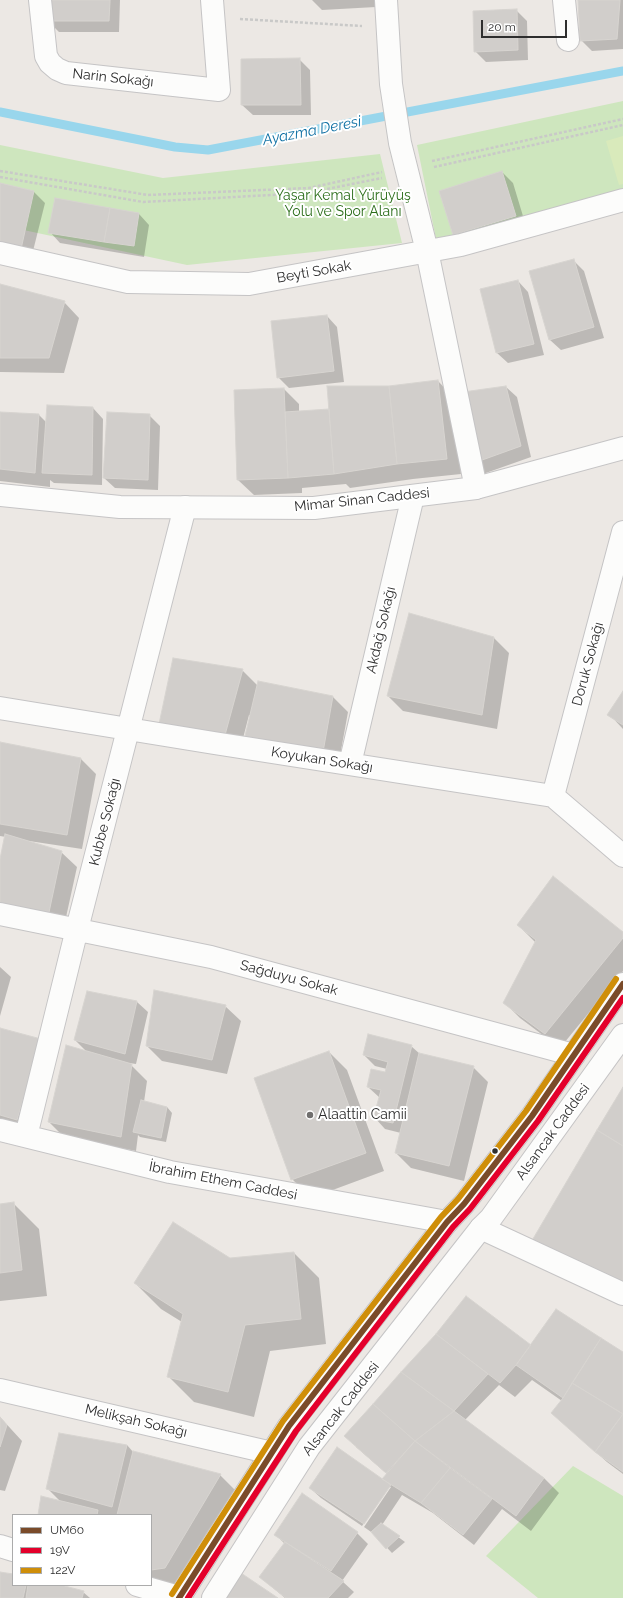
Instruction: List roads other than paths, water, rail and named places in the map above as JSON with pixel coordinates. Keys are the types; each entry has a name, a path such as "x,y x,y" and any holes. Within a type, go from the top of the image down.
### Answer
{"street":[{"name":"Narin Sokağı","path":"40,0 46,56 50,63 57,69 66,73 219,90 213,9"},
{"path":"386,0 391,84 400,143 427,251 476,488"},
{"path":"564,0 568,40"},
{"name":"Beyti Sokak","path":"0,253 128,282 249,284 461,245 623,200"},
{"name":"Mimar Sinan Caddesi","path":"0,495 120,507 314,508 476,488 623,448"},
{"name":"Akdağ Sokağı","path":"350,764 413,496"},
{"name":"Kubbe Sokağı","path":"26,1136 185,507"},
{"name":"Doruk Sokağı","path":"553,796 623,532"},
{"name":"Koyukan Sokağı","path":"0,708 553,796"},
{"path":"553,796 623,856"},
{"name":"Sağduyu Sokak","path":"0,914 211,957 574,1055"},
{"name":"Alsancak Caddesi","path":"180,1598 289,1426 532,1116 623,984"},
{"name":"Alsancak Caddesi","path":"213,1598 309,1447 481,1228 491,1218 623,1035"},
{"name":"İbrahim Ethem Caddesi","path":"0,1130 170,1172 448,1222"},
{"path":"448,1222 481,1228 623,1294"},
{"name":"Melikşah Sokağı","path":"0,1390 272,1453"},
{"path":"0,1546 12,1550"},
{"path":"140,1586 180,1598"}],"waterway":[{"name":"Ayazma Deresi","path":"0,112 175,147 208,150 623,71"}],"place":[{"name":"Alaattin Camii","path":"310,1115"}],"park label":[{"name":"Yaşar Kemal Yürüyüş Yolu ve Spor Alanı","path":"343,204"}]}
